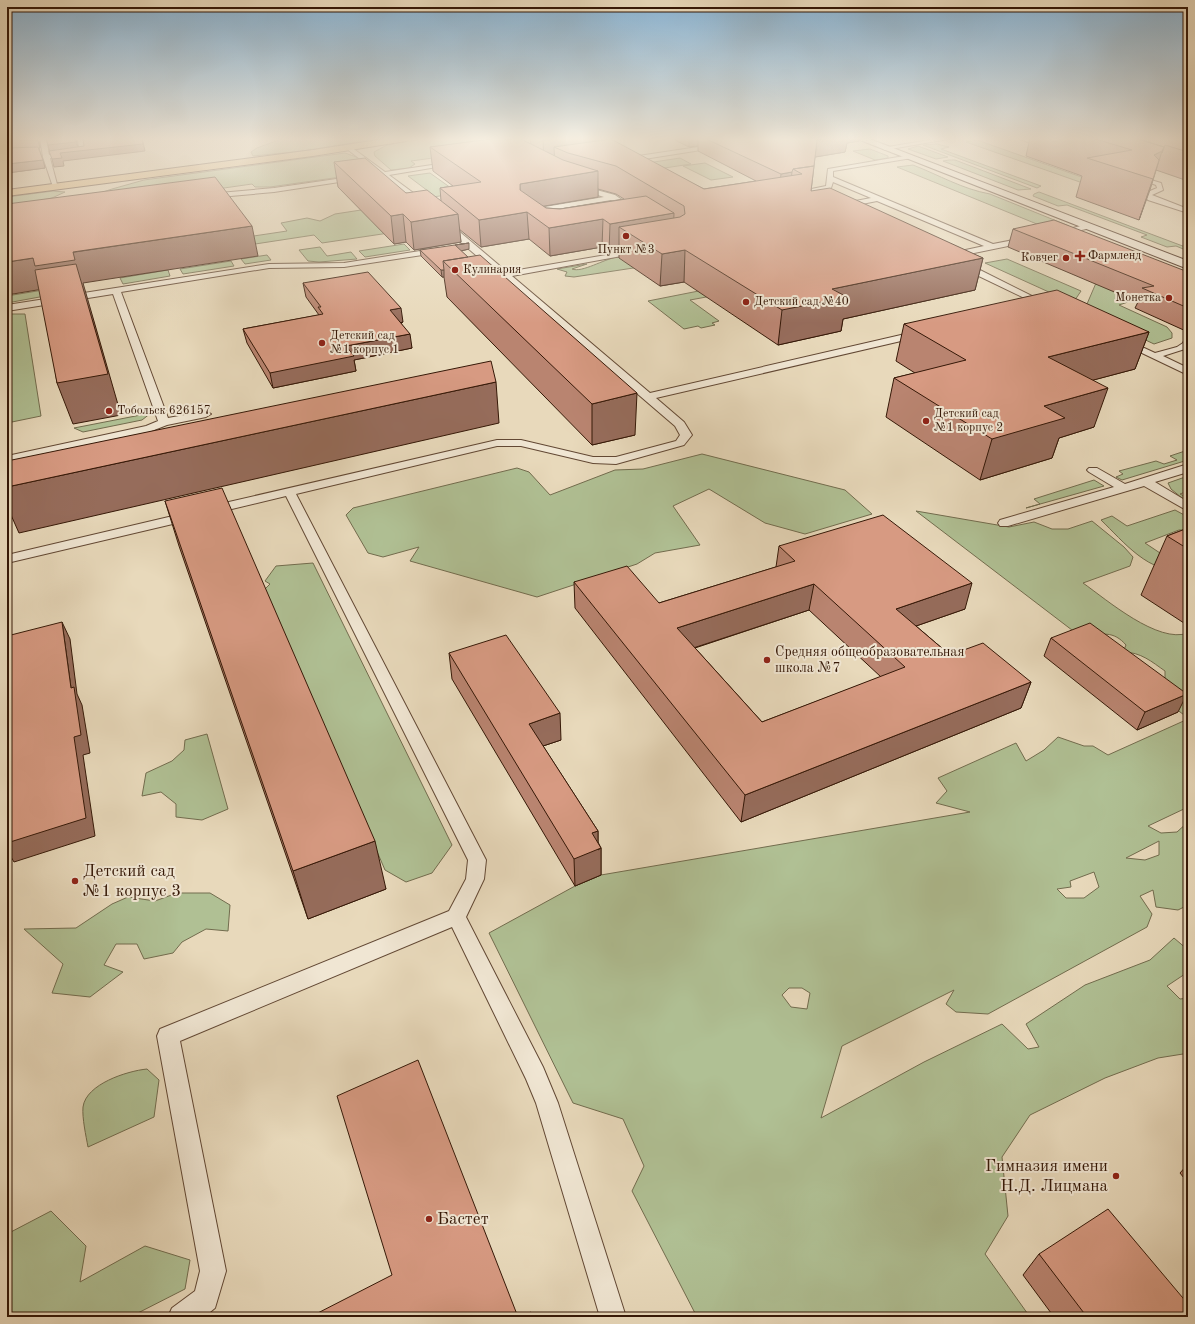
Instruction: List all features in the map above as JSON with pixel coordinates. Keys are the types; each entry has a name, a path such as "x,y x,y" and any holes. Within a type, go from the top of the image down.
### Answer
{"main road":[{"path":"1020,200 1188,265"}],"lane":[{"path":"7,559 289,491 498,443 521,443 593,460 616,461 680,443 686,435 680,424 469,245 419,200"},
{"path":"535,220 525,213 597,200"},
{"path":"616,200 641,216"},
{"path":"862,217 851,212 848,205 873,200"},
{"path":"879,200 992,247"},
{"path":"1156,200 1188,211"},
{"path":"1049,235 1088,226"},
{"path":"1034,238 992,247 942,255 1053,308"},
{"path":"7,308 269,266 344,266 469,245"},
{"path":"505,275 646,250"},
{"path":"116,291 164,422"},
{"path":"649,397 914,335"},
{"path":"1118,339 1188,372"},
{"path":"1154,356 1180,349 1188,342"},
{"path":"844,351 856,359"},
{"path":"781,356 791,364"},
{"path":"7,459 149,429 164,422 206,414"},
{"path":"1004,523 1073,504 1188,468"},
{"path":"1092,470 1123,488"},
{"path":"1144,481 1188,507"},
{"path":"181,1317 189,1313 206,1299 213,1270 168,1036 456,917 475,879 477,860 289,491"},
{"path":"456,917 535,1074 547,1103 613,1317"}],"green space":[{"path":"7,200 44,200 7,208"},
{"path":"80,200 124,200 67,204"},
{"path":"977,200 1004,200 1069,226 1054,231"},
{"path":"1042,200 1060,200 1188,248 1188,251 1176,246 1167,247 1141,237 1147,235 1067,205 1058,206"},
{"path":"400,204 453,242 422,249 415,242 429,227 322,243 314,235 7,282 7,273 287,231 281,223 307,218 320,221 335,214"},
{"path":"404,244 410,250 365,257 359,251"},
{"path":"320,247 327,256 351,252 357,259 319,262 308,261 299,250"},
{"path":"267,255 271,260 245,264 241,259"},
{"path":"617,257 624,258 640,267 574,277 565,276 567,272 557,269 587,264 572,269 581,269"},
{"path":"1007,259 1081,291 1073,303 985,263"},
{"path":"231,261 234,266 183,274 180,269"},
{"path":"168,270 170,276 123,284 120,278"},
{"path":"1096,283 1150,301 1131,301 1119,305 1167,327 1172,333 1172,338 1154,344 1084,311"},
{"path":"734,284 739,291 690,300 719,321 712,323 715,325 701,328 698,326 684,329 648,301"},
{"path":"43,290 45,296 7,303 7,296"},
{"path":"7,314 25,314 41,416 7,423"},
{"path":"151,413 142,420 83,432 74,428"},
{"path":"1188,450 1188,460 1122,480 1116,477 1123,474 1119,471 1156,461 1164,464 1177,460 1170,456"},
{"path":"702,454 845,490 872,514 805,534 765,523 709,489 673,506 700,545 655,553 637,564 537,597 410,561 419,547 383,557 368,553 346,515 353,508 517,468 529,472 550,495 615,470 643,469"},
{"path":"1188,476 1188,491 1180,494 1188,498 1188,503 1171,489 1168,483"},
{"path":"1094,480 1104,486 1026,508 1040,504 1034,499"},
{"path":"1175,510 1188,517 1188,530 1179,530 1145,543 1184,569 1172,570 1149,562 1128,547 1101,520 1112,516 1127,526"},
{"path":"916,511 1009,527 1034,522 1052,529 1068,529 1092,521 1124,547 1133,557 1130,566 1083,583 1119,609 1148,626 1162,632 1176,635 1188,633 1188,718 1142,683 1165,678 1165,671 1141,656 1129,652 1123,652 1126,645 1117,637 1112,635 1096,635 1085,640"},
{"path":"313,563 452,845 432,873 406,882 385,870 264,590 270,584 265,581 276,566"},
{"path":"1188,719 1188,822 1188,905 1178,910 1156,907 1153,890 1140,896 1152,914 1147,927 988,1014 956,1012 946,1004 954,990 842,1046 821,1118 924,1062 1002,1024 1028,1049 1039,1047 1026,1024 1085,985 1150,960 1174,938 1188,950 1188,972 1167,986 1180,999 1188,998 1188,1051 1183,1054 1158,1058 1105,1078 1030,1115 1002,1157 1008,1216 985,1254 1030,1317 697,1317 632,1191 644,1166 623,1119 573,1103 489,933 575,886 601,875 970,812 936,803 947,791 938,778 1016,743 1026,761 1044,750 1058,737 1084,746 1093,746 1108,755","holes":["1186,808 1188,822 1177,832 1161,833 1148,826","1159,841 1159,855 1145,860 1126,858","1094,872 1099,887 1084,898 1066,898 1057,889 1071,887 1070,881","789,988 802,988 810,993 807,1009 791,1007 782,995"]},
{"path":"207,734 228,809 202,820 176,817 176,804 161,792 142,796 146,773 172,761 184,750 185,740"},
{"path":"177,893 210,893 230,905 228,931 206,929 182,942 173,953 144,959 137,944 116,944 104,965 123,972 90,997 52,993 63,964 24,929 76,928 112,904 128,897 155,901"},
{"path":"147,1069 159,1080 154,1117 88,1147 84,1127 83,1107 91,1092 99,1085 109,1080 139,1070"},
{"path":"51,1211 86,1246 80,1282 145,1246 190,1260 185,1289 130,1317 79,1317 76,1315 74,1317 7,1317 7,1234"}],"building":[{"path":"39,200 232,200 252,226 73,252 75,260 35,266 33,258 7,262 7,204"},
{"path":"374,200 440,200 458,214 411,222 403,214 391,216"},
{"path":"454,200 534,200 546,208 560,209 621,200 652,200 674,213 610,224 603,219 549,228 527,212 479,220"},
{"path":"673,200 856,200 983,258 832,289 847,297 782,310 685,250 662,254 619,227 680,217 685,214 684,206"},
{"path":"1054,220 1188,272 1188,308 1142,288 1154,286 1013,229"},
{"path":"455,245 468,257 443,261 444,270 441,270 420,250"},
{"path":"480,255 637,393 592,404 443,261"},
{"path":"76,264 108,374 57,383 35,270"},
{"path":"368,272 401,308 390,310 410,334 346,346 354,356 270,373 243,329 323,314 318,307 321,307 303,283"},
{"path":"1057,290 1149,332 1048,357 1108,388 1044,406 1065,418 992,439 894,378 966,360 904,324"},
{"path":"491,361 496,382 7,487 7,461"},
{"path":"222,488 375,841 293,871 165,501"},
{"path":"883,515 972,583 896,609 950,655 983,643 1031,682 745,795 574,582 627,566 659,603 795,561 779,546","holes":["814,584 905,667 762,722 677,628"]},
{"path":"1188,528 1188,549 1167,536"},
{"path":"62,622 71,688 74,687 81,735 74,737 86,818 7,843 7,636"},
{"path":"1090,623 1187,694 1145,712 1051,638"},
{"path":"506,635 560,713 529,724 598,831 592,833 601,848 574,859 449,653"},
{"path":"418,1060 518,1317 310,1317 392,1275 337,1096"},
{"path":"1108,1209 1188,1304 1188,1317 1087,1317 1039,1254"},
{"path":"531,1312 533,1317 522,1317"}],"place":[{"name":"Пункт №3","path":"626,236"},
{"name":"Фармленд","path":"1080,256"},
{"name":"Ковчег","path":"1066,258"},
{"name":"Кулинария","path":"455,270"},
{"name":"Монетка","path":"1169,298"},
{"name":"Детский сад №40","path":"746,302"},
{"name":"Детский сад №1 корпус 1","path":"322,343"},
{"name":"Тобольск 626157","path":"109,411"},
{"name":"Детский сад №1 корпус 2","path":"926,421"},
{"name":"Средняя общеобразовательная школа №7","path":"767,660"},
{"name":"Детский сад №1 корпус 3","path":"75,881"},
{"name":"Гимназия имени Н.Д. Лицмана","path":"1116,1176"},
{"name":"Бастет","path":"429,1219"}]}
